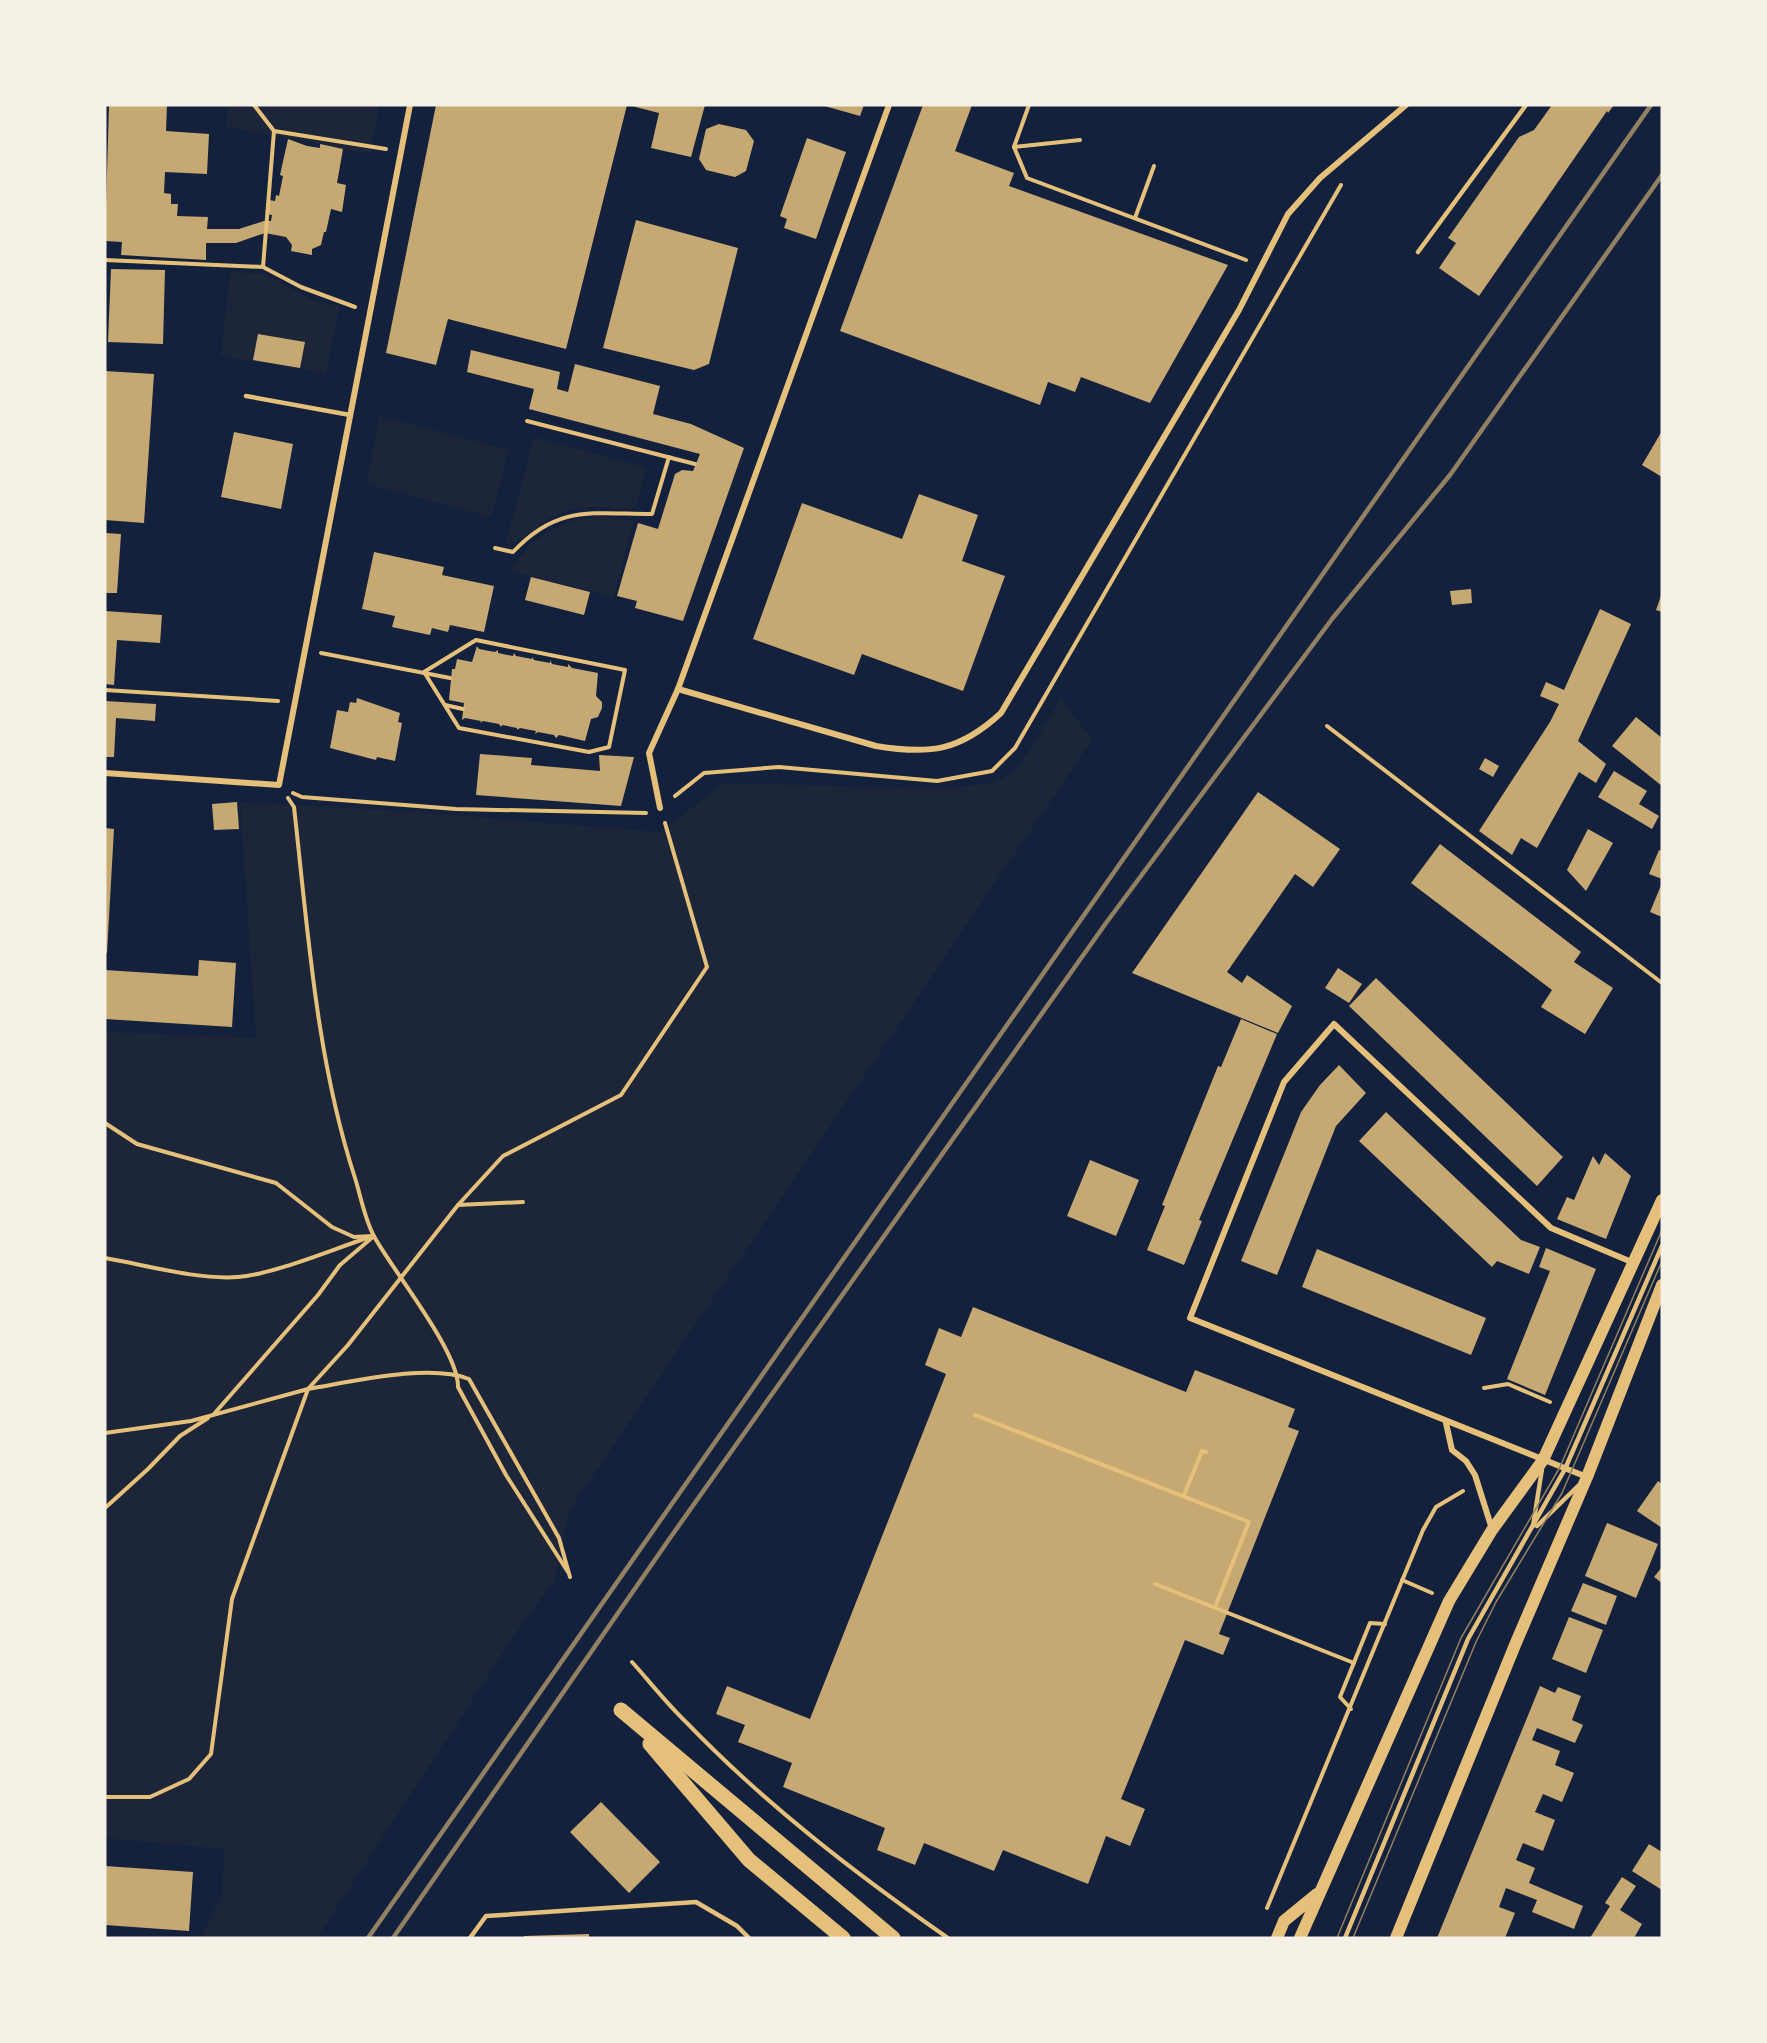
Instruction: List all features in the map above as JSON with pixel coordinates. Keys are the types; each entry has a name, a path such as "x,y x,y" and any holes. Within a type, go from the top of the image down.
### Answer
{"main road":[{"path":"1300,1938 1449,1601 1492,1530 1543,1460 1662,1200"},
{"path":"1396,1938 1515,1645 1587,1477 1662,1285"},
{"path":"843,1938 749,1860 621,1710 893,1938"},
{"path":"1277,1938 1284,1921 1320,1891"}],"street":[{"path":"105,773 279,785 410,105"},
{"path":"660,808 649,753 678,689 889,105"},
{"path":"678,689 876,746 907,751 941,750 984,729 1001,713 1029,671 1239,310 1288,214 1320,178 1406,105"},
{"path":"1587,1477 1446,1423 1190,1318 1284,1082 1334,1024 1551,1228 1635,1263"},
{"path":"1446,1423 1452,1450 1466,1461 1477,1482 1492,1530"}],"lane":[{"path":"1418,252 1526,105"},
{"path":"246,396 350,415"},
{"path":"1345,1938 1468,1639 1565,1469 1662,1246"},
{"path":"1532,1530 1543,1460"},
{"path":"1532,1530 1587,1477"},
{"path":"470,1938 486,1916 696,1902 737,1926 749,1938"}],"path":[{"path":"254,105 274,131 263,267"},
{"path":"1029,105 1014,147 1027,178 1261,265"},
{"path":"274,131 401,153"},
{"path":"1014,147 1080,140"},
{"path":"279,785 302,797 456,809 642,815 660,808 704,773 779,767 937,781 992,771 1015,747 1286,282 1343,180 1350,152"},
{"path":"1135,218 1154,166"},
{"path":"105,261 263,267 301,287 370,313"},
{"path":"527,422 695,464"},
{"path":"495,548 513,552 535,530 571,514 601,511 652,514 669,458"},
{"path":"476,640 625,670 609,747 589,752 459,728 424,672 476,640"},
{"path":"304,650 450,678"},
{"path":"105,690 294,702"},
{"path":"444,705 463,709"},
{"path":"1327,726 1662,983"},
{"path":"105,1433 212,1416 308,1389 394,1375 458,1374 469,1379 559,1538 570,1577 506,1475 458,1387 458,1374 402,1278 374,1236 347,1154 320,1036 294,807 279,785"},
{"path":"105,1797 150,1797 189,1779 211,1754 232,1599 308,1389 348,1345 458,1205 503,1156 621,1095 706,967 660,808"},
{"path":"105,1123 137,1144 276,1183 332,1227 354,1237 374,1236"},
{"path":"458,1205 523,1202"},
{"path":"105,1258 191,1273 238,1277 263,1272 374,1236"},
{"path":"105,1508 180,1436 212,1416 318,1295 340,1264 374,1236"},
{"path":"1484,1388 1508,1384 1556,1405 1580,1379"},
{"path":"975,1415 1249,1522 1215,1607"},
{"path":"1184,1495 1202,1451 1206,1452"},
{"path":"1263,1917 1351,1709 1423,1530 1436,1507 1477,1482"},
{"path":"1155,1584 1354,1662"},
{"path":"1351,1709 1340,1697 1354,1662 1370,1623 1385,1624"},
{"path":"632,1662 686,1722 738,1774 875,1887 948,1938"}],"shaded area":[{"path":"227,105 379,105 370,154 227,127"},
{"path":"230,272 264,274 315,301 339,307 326,373 221,356"},
{"path":"379,416 509,450 491,517 367,484"},
{"path":"534,437 647,468 636,506 620,510 590,507 567,511 548,519 525,537 506,543"},
{"path":"599,516 634,521 613,597 511,571 527,548 548,532 571,521"},
{"path":"1061,698 1092,740 569,1511 555,1581 522,1624 317,1938 201,1938 222,1893 224,1849 105,1838 105,1032 256,1038 240,802 414,812 660,832 724,783 938,789 993,783 1018,769"}],"building":[{"path":"109,105 167,105 166,131 209,134 207,174 165,172 164,193 171,194 171,204 178,204 177,216 208,217 207,229 239,229 271,221 272,215 266,214 269,200 275,201 276,195 279,196 283,176 280,175 288,139 307,146 320,148 320,144 343,149 337,183 346,185 342,212 331,209 321,245 312,249 312,255 291,251 292,245 286,237 265,233 236,243 206,243 206,260 121,255 122,242 105,241"},
{"path":"436,105 627,105 566,349 448,319 436,365 386,353"},
{"path":"705,105 691,157 651,148 659,113 632,106"},
{"path":"821,105 864,105 860,116"},
{"path":"923,105 972,105 955,151 1014,173 1009,186 1228,265 1150,403 1081,377 1075,392 1048,382 1040,405 840,331"},
{"path":"1552,105 1614,105 1608,113 1607,111 1479,296 1439,268 1456,243 1448,238 1519,137 1534,130"},
{"path":"719,124 746,130 754,141 746,171 735,177 706,170 699,159 706,129"},
{"path":"807,138 846,152 816,239 784,228 787,219 780,216"},
{"path":"636,220 738,248 709,364 694,370 603,348"},
{"path":"111,269 165,270 163,344 108,342"},
{"path":"258,334 305,342 300,368 253,360"},
{"path":"471,350 560,372 557,389 568,392 575,364 660,386 653,414 691,424 744,448 683,621 635,608 637,601 617,596 638,523 658,529 675,474 682,470 693,471 700,454 529,409 534,389 467,372"},
{"path":"105,371 154,374 144,523 105,520"},
{"path":"1662,431 1662,477 1642,465"},
{"path":"234,432 293,444 281,509 221,497"},
{"path":"919,494 978,515 962,561 1005,576 963,691 862,654 854,675 753,639 802,503 902,539"},
{"path":"105,533 121,534 117,593 105,593"},
{"path":"374,552 444,567 442,575 494,586 484,632 450,625 448,632 432,628 430,635 392,627 395,616 362,609"},
{"path":"531,577 590,592 584,615 525,600"},
{"path":"1471,589 1472,603 1452,605 1450,591"},
{"path":"1662,593 1662,612 1656,610"},
{"path":"1600,609 1631,624 1578,741 1606,764 1596,783 1579,772 1537,848 1521,838 1512,855 1479,831 1550,722 1559,704 1540,696 1546,682 1564,690"},
{"path":"105,611 162,615 160,643 117,640 114,685 105,684"},
{"path":"477,646 479,649 495,652 498,650 498,653 513,656 514,653 516,656 532,659 532,657 534,660 550,663 550,660 552,664 568,667 568,664 572,668 598,673 596,696 602,702 602,708 598,717 591,719 585,741 559,735 556,738 554,735 538,732 535,734 536,731 520,728 517,730 517,728 502,725 501,727 499,724 483,721 480,723 481,721 465,718 462,720 464,703 449,700 452,669 455,669 457,659 472,662"},
{"path":"357,698 400,713 398,722 402,723 395,761 377,757 376,760 330,748 337,710 348,712 350,702 356,703"},
{"path":"105,701 156,704 155,721 116,718 114,757 105,757"},
{"path":"1636,717 1662,738 1662,786 1612,746"},
{"path":"480,754 532,758 531,765 600,771 599,755 634,757 621,806 476,795"},
{"path":"1485,758 1499,766 1493,777 1479,769"},
{"path":"1614,771 1647,791 1639,804 1659,816 1652,829 1598,797"},
{"path":"1258,792 1340,849 1313,887 1295,874 1227,972 1242,983 1247,975 1292,1006 1278,1033 1132,973"},
{"path":"237,802 239,829 214,830 212,804"},
{"path":"105,828 114,829 107,953 105,953"},
{"path":"1588,829 1613,843 1586,891 1567,870"},
{"path":"1440,844 1581,952 1574,962 1613,988 1585,1034 1541,1007 1552,990 1411,883"},
{"path":"1659,850 1662,851 1662,879 1649,874"},
{"path":"1662,883 1662,917 1650,912"},
{"path":"199,960 236,963 232,1027 105,1019 105,970 198,976"},
{"path":"1338,968 1362,984 1349,1003 1325,988"},
{"path":"1376,978 1563,1157 1537,1186 1349,1006"},
{"path":"1241,1019 1277,1034 1199,1220 1202,1221 1184,1265 1147,1250 1165,1206 1162,1205 1218,1066 1221,1067"},
{"path":"1339,1065 1366,1093 1336,1126 1277,1275 1241,1261 1301,1112 1320,1085"},
{"path":"1386,1112 1521,1240 1540,1247 1529,1274 1497,1261 1492,1267 1359,1141"},
{"path":"1605,1153 1631,1176 1606,1239 1557,1219 1567,1197 1574,1200 1593,1156 1599,1165"},
{"path":"1090,1160 1139,1180 1116,1236 1067,1216"},
{"path":"1546,1248 1596,1269 1545,1395 1507,1379 1550,1271 1539,1267"},
{"path":"1317,1249 1486,1318 1471,1355 1302,1287"},
{"path":"973,1307 1186,1392 1195,1370 1295,1409 1288,1427 1299,1431 1219,1634 1230,1638 1223,1655 1185,1640 1121,1799 1145,1809 1130,1846 1106,1836 1088,1884 1003,1850 994,1871 924,1843 915,1865 877,1850 885,1828 783,1787 792,1763 738,1742 745,1725 716,1714 727,1686 810,1719 946,1374 925,1365 939,1328 961,1337"},
{"path":"1658,1481 1662,1484 1662,1528 1637,1511"},
{"path":"1607,1523 1658,1544 1636,1598 1585,1576"},
{"path":"1662,1567 1662,1583 1654,1577"},
{"path":"1583,1583 1617,1596 1606,1625 1571,1611"},
{"path":"1569,1617 1603,1630 1586,1673 1552,1659"},
{"path":"1540,1686 1555,1693 1558,1687 1581,1696 1572,1720 1583,1725 1575,1743 1537,1728 1532,1740 1560,1751 1555,1765 1574,1773 1562,1802 1543,1794 1535,1812 1555,1820 1543,1851 1523,1843 1516,1860 1535,1868 1529,1883 1583,1906 1574,1929 1532,1912 1537,1900 1506,1888 1499,1907 1515,1913 1505,1938 1437,1938"},
{"path":"601,1802 660,1862 629,1893 570,1832"},
{"path":"1649,1844 1662,1852 1662,1890 1632,1871"},
{"path":"105,1866 193,1872 189,1931 105,1925"},
{"path":"1622,1877 1636,1886 1620,1910 1642,1924 1634,1938 1590,1938 1610,1906 1605,1903"},
{"path":"589,1934 589,1938 524,1938 524,1936"}],"tram line":[{"path":"1337,1938 1461,1638 1560,1467 1662,1230"},
{"path":"1353,1938 1476,1642 1496,1602 1562,1493 1662,1261"}],"railway":[{"path":"368,1938 1651,105"},
{"path":"393,1938 670,1538 1106,923 1332,619 1450,475 1662,175"}]}
